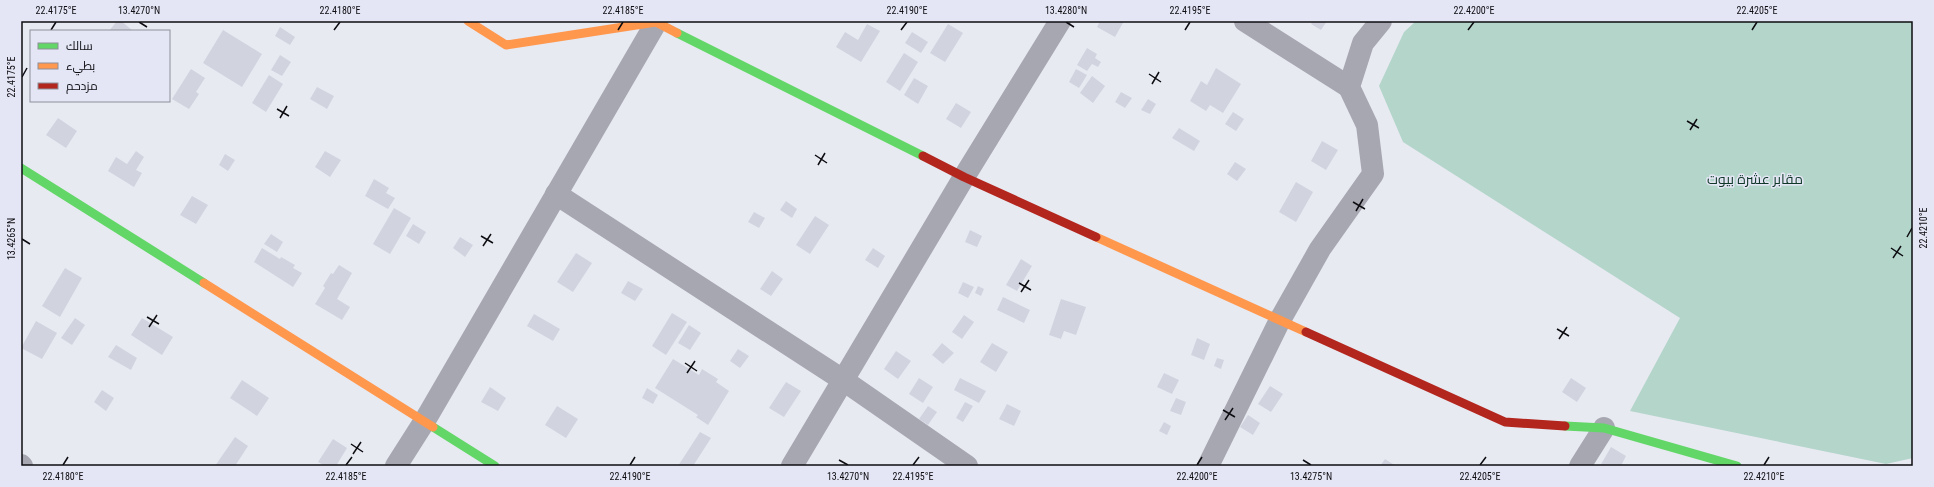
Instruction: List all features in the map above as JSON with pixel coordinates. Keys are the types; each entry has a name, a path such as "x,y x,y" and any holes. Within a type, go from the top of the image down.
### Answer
{"street":[{"path":"468,21 506,45 657,21 964,177 1505,422 1604,428 1737,466"},
{"path":"396,466 424,422 657,21"},
{"path":"792,466 964,177 1060,21"},
{"path":"1208,466 1280,320 1320,249 1373,174 1367,125 1349,87 1245,21"},
{"path":"1349,87 1363,43 1381,21"},
{"path":"21,168 494,466"},
{"path":"556,194 843,380 967,466"},
{"path":"1580,466 1604,428"}],"green space":[{"name":"مقابر عشرة بيوت","path":"1416,21 1913,21 1913,458 1886,464 1630,411 1680,318 1403,142 1379,86 1404,32"}],"building":[{"path":"117,21 121,21 132,30 110,30"},
{"path":"1100,21 1124,21 1115,37 1097,27"},
{"path":"1313,21 1327,21 1321,30 1311,24"},
{"path":"867,24 880,31 861,62 836,47 845,32 858,40"},
{"path":"948,24 963,33 945,62 930,53"},
{"path":"280,27 295,37 290,45 275,36"},
{"path":"223,30 262,54 242,87 203,63"},
{"path":"912,32 928,42 921,53 905,43"},
{"path":"1087,48 1097,54 1095,58 1101,62 1098,67 1092,64 1087,71 1077,65"},
{"path":"904,53 918,62 900,91 886,82"},
{"path":"280,55 291,62 282,76 271,70"},
{"path":"1216,68 1241,84 1223,113 1210,105 1206,111 1190,101 1201,81 1207,85"},
{"path":"191,69 205,78 196,92 199,94 189,109 172,99"},
{"path":"1076,69 1087,75 1079,88 1069,82"},
{"path":"269,75 283,84 266,112 252,103"},
{"path":"1092,76 1105,86 1093,103 1080,93"},
{"path":"914,78 928,86 918,104 904,95"},
{"path":"317,87 334,96 327,109 310,99"},
{"path":"1121,92 1132,98 1125,108 1115,102"},
{"path":"1148,99 1156,104 1150,114 1141,110"},
{"path":"956,103 971,112 961,128 946,119"},
{"path":"1233,112 1244,119 1236,131 1225,124"},
{"path":"58,118 77,131 66,148 46,135"},
{"path":"1179,128 1200,141 1194,151 1172,138"},
{"path":"1322,141 1338,150 1326,170 1311,161"},
{"path":"136,151 144,157 136,170 142,173 134,187 108,171 116,157 127,164"},
{"path":"325,151 341,160 330,177 315,167"},
{"path":"225,154 235,160 228,171 219,165"},
{"path":"1235,162 1246,169 1237,181 1227,174"},
{"path":"374,179 389,188 386,193 395,198 388,209 365,196"},
{"path":"1296,182 1313,192 1296,222 1279,212"},
{"path":"192,196 208,205 196,224 180,215"},
{"path":"786,201 797,209 792,218 780,210"},
{"path":"394,208 411,218 390,254 373,244"},
{"path":"754,212 765,218 759,228 748,222"},
{"path":"815,216 829,225 810,254 796,245"},
{"path":"413,224 426,232 419,244 406,236"},
{"path":"970,230 982,236 977,247 965,242"},
{"path":"271,234 283,242 277,252 264,244"},
{"path":"460,237 473,245 465,257 453,248"},
{"path":"262,248 280,259 281,257 295,265 293,268 302,273 293,287 254,262"},
{"path":"873,248 885,256 878,268 865,260"},
{"path":"576,253 592,263 573,292 557,282"},
{"path":"1021,259 1032,266 1017,291 1006,285"},
{"path":"339,265 352,273 337,299 350,307 342,320 315,304 325,288 323,286 331,273 333,274"},
{"path":"65,268 82,278 60,317 42,306"},
{"path":"772,271 783,279 771,296 760,289"},
{"path":"628,281 643,289 635,301 621,293"},
{"path":"963,282 974,287 968,298 958,293"},
{"path":"978,286 984,289 981,296 975,293"},
{"path":"1003,297 1030,310 1024,323 997,310"},
{"path":"1061,299 1086,307 1076,335 1064,331 1061,339 1049,335"},
{"path":"672,313 687,322 666,355 652,346"},
{"path":"534,314 560,329 553,341 527,326"},
{"path":"964,315 974,322 962,339 952,332"},
{"path":"75,318 85,325 72,345 61,338"},
{"path":"142,318 173,337 162,355 131,335"},
{"path":"36,321 57,333 42,359 21,348"},
{"path":"689,325 701,333 690,350 678,343"},
{"path":"1197,338 1210,344 1204,360 1191,355"},
{"path":"942,343 954,353 943,364 932,355"},
{"path":"992,343 1008,352 996,372 980,362"},
{"path":"116,345 137,358 131,370 108,357"},
{"path":"738,349 749,356 740,368 730,361"},
{"path":"896,351 911,361 898,379 884,369"},
{"path":"1217,358 1224,360 1221,369 1214,366"},
{"path":"673,359 699,375 702,369 718,379 716,382 729,391 708,425 696,417 698,415 655,388"},
{"path":"1164,373 1179,380 1172,394 1157,387"},
{"path":"919,378 933,387 923,403 909,394"},
{"path":"960,378 986,391 979,403 954,390"},
{"path":"1571,378 1586,388 1577,402 1562,392"},
{"path":"242,380 269,398 257,416 230,398"},
{"path":"786,382 801,391 784,417 769,408"},
{"path":"1270,386 1283,394 1271,412 1258,404"},
{"path":"490,387 506,398 498,411 481,402"},
{"path":"647,388 658,395 653,404 642,398"},
{"path":"102,390 114,398 106,411 94,402"},
{"path":"1176,398 1186,402 1181,415 1170,411"},
{"path":"965,402 973,406 963,422 956,418"},
{"path":"1007,404 1021,411 1014,426 999,419"},
{"path":"557,406 578,419 566,438 545,425"},
{"path":"928,406 937,412 928,425 919,419"},
{"path":"1248,415 1260,423 1253,435 1240,427"},
{"path":"1164,422 1171,426 1167,435 1159,431"},
{"path":"700,432 711,438 693,466 678,466"},
{"path":"235,437 248,446 235,466 215,466"},
{"path":"333,439 347,448 336,466 325,466 318,462"},
{"path":"1611,447 1626,456 1621,466 1600,466"},
{"path":"1385,459 1396,466 1380,466"}],"traffic: fast":[{"path":"677,33 923,156"},
{"path":"21,168 204,283"},
{"path":"1565,426 1604,428 1737,466"},
{"path":"433,427 495,466"}],"traffic: slow":[{"path":"468,21 506,45 656,22 677,33"},
{"path":"1096,237 1306,332"},
{"path":"204,283 433,427"}],"traffic: jam":[{"path":"923,156 964,177 1096,237"},
{"path":"1306,332 1505,422 1565,426"}]}
